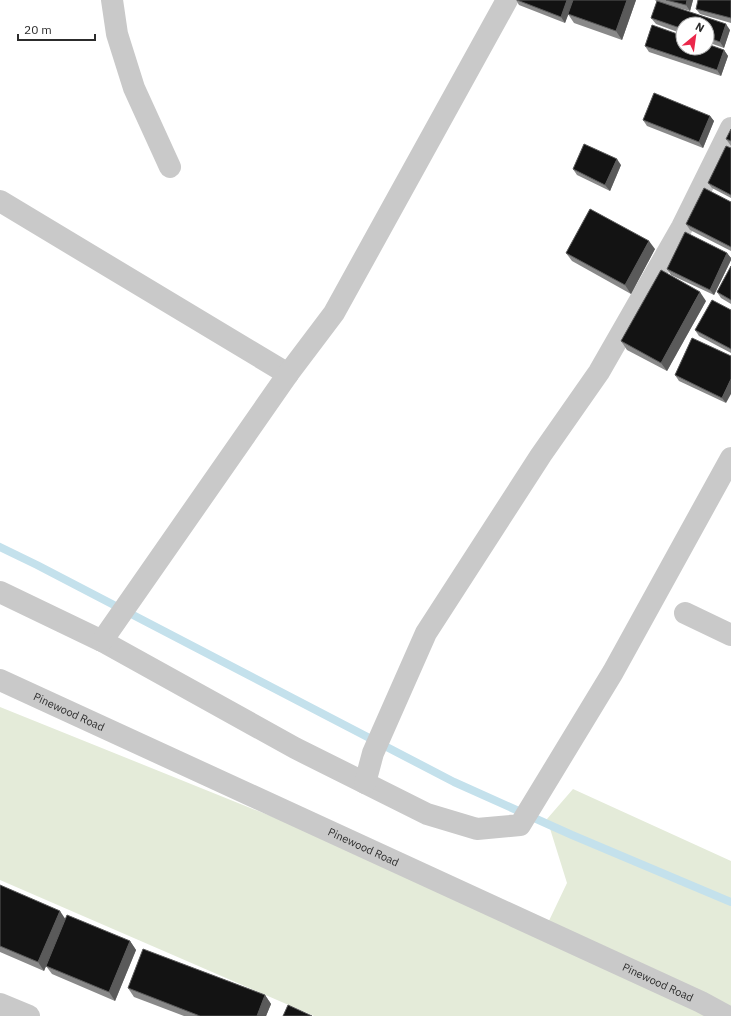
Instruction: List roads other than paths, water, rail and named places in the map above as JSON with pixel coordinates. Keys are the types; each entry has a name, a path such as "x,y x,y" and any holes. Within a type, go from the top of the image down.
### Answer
{"street":[{"path":"112,0 117,34 134,88 170,167"},
{"path":"102,641 142,586 288,374 334,313 507,0"},
{"path":"365,783 373,754 426,633 541,455 599,372 682,227 731,128"},
{"path":"0,201 288,374"},
{"path":"0,592 102,641 295,748 428,814 477,829 520,825 613,672 731,458"},
{"path":"685,613 731,635"},
{"name":"Pinewood Road","path":"0,680 699,1009 727,1016"},
{"path":"0,1004 29,1016"}],"waterway":[{"path":"0,547 454,782 572,835 731,902"}]}
